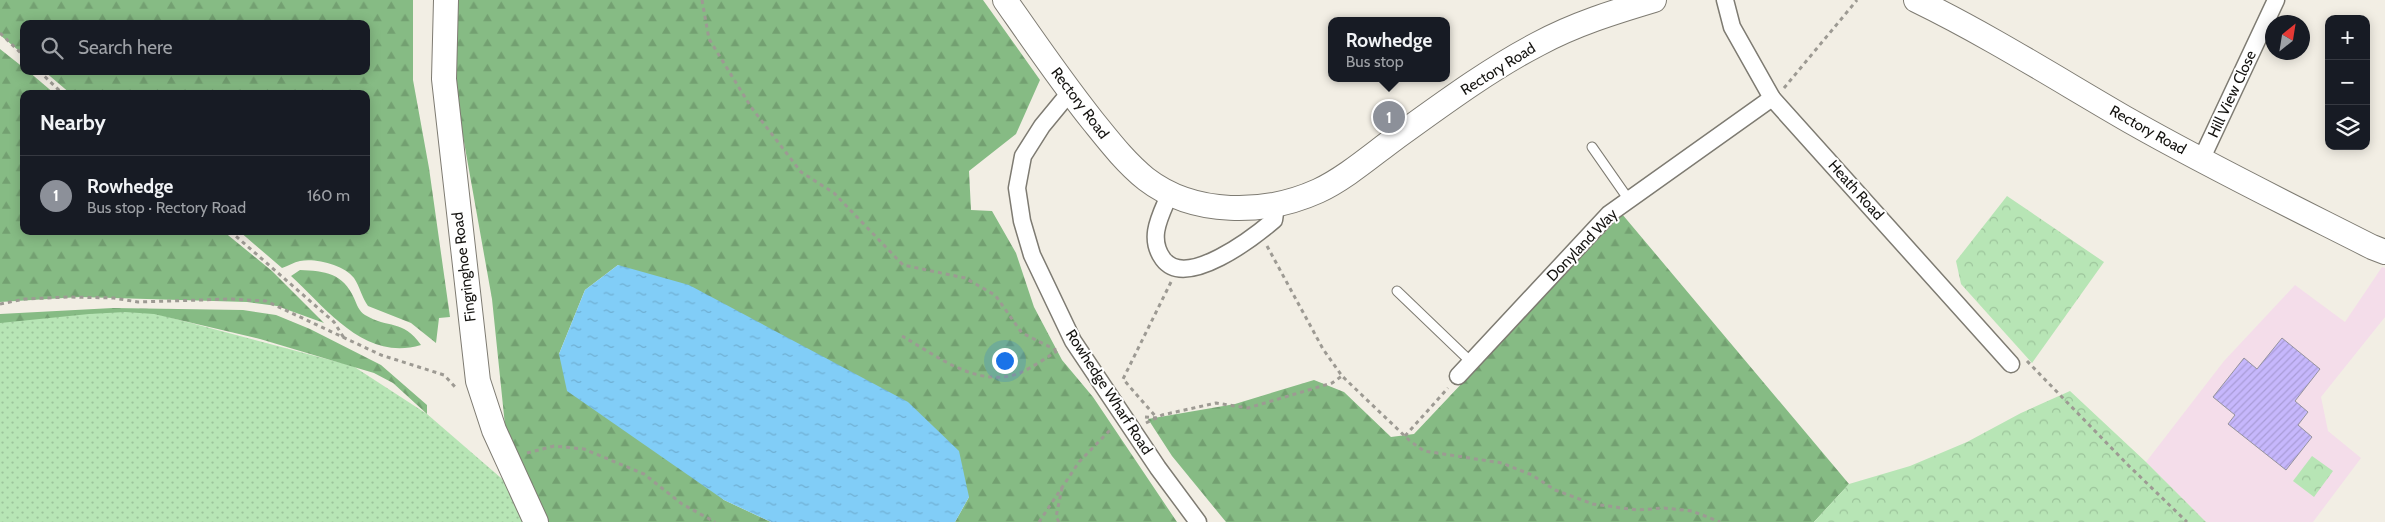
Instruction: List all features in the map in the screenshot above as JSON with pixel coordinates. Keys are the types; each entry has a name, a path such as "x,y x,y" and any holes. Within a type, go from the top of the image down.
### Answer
{"street":[{"name":"Fingringhoe Road","path":"446,0 444,79 478,381 494,430 536,522"},
{"name":"Rectory Road","path":"1005,0 1070,92 1119,154 1147,179 1170,193 1206,205 1239,208 1276,206 1319,190 1453,98 1537,44 1609,13 1654,0"},
{"name":"Heath Road","path":"1724,0 1732,27 1773,99 2011,364"},
{"name":"Rectory Road","path":"1916,0 2015,52 2201,160 2385,252"},
{"name":"Hill View Close","path":"2201,160 2276,0"},
{"name":"Rowhedge Wharf Road","path":"1070,92 1042,126 1023,156 1017,188 1022,221 1032,255 1073,341 1198,522"},
{"name":"Donyland Way","path":"1458,376 1609,214 1773,99"},
{"path":"1170,193 1154,236 1158,253 1166,264 1174,267 1191,268 1217,259 1274,220 1276,206"}],"lane":[{"path":"1592,147 1629,200"},
{"path":"1398,291 1471,362"}],"path":[{"path":"702,0 709,39 751,107 801,172 834,193 903,265 965,278 995,295 1022,333 1056,350"},
{"path":"1773,99 1857,0"},
{"path":"0,33 20,52"},
{"path":"43,75 60,90"},
{"path":"1259,232 1323,349 1342,376 1405,436 1424,451 1502,463 1532,475 1555,490 1592,504 1637,510 1664,508 1692,511 1720,522"},
{"path":"235,235 334,322 344,338"},
{"path":"0,304 25,299 69,296 114,298 138,302 230,299 266,301 382,356 444,375 456,386 459,394"},
{"path":"902,336 974,375 987,377 1019,373 1073,341"},
{"path":"2011,364 2022,355 2128,465 2188,522"},
{"path":"1132,429 1162,415 1216,403 1248,408 1332,383 1342,376"},
{"path":"1405,436 1458,376"},
{"path":"508,460 532,451 554,446 584,449 644,474 682,504 715,522"},
{"path":"1059,522 1056,517 1063,484"}],"shaded area":[{"path":"2382,267 2385,268 2385,317 2321,397 2328,431 2361,458 2313,522 2206,522 2146,462 2224,361 2295,285 2345,322"}],"green space":[{"path":"0,0 413,0 413,80 429,168 450,317 439,318 436,343 411,323 368,306 354,278 344,269 307,260 282,268 244,235 370,235 370,90 66,90 49,75 370,75 370,20 20,20 20,52 0,35"},
{"path":"453,0 983,0 1040,80 1016,134 969,171 971,210 992,211 1016,253 1034,307 1062,360 1093,397 1177,522 955,522 969,497 618,265 585,290 559,354 724,500 771,522 543,522 506,435 492,299 456,97"},
{"path":"0,49 20,65 20,75 33,75 50,90 20,90 20,235 228,235 272,271 324,323 277,306 247,302 80,297 0,302"},
{"path":"2007,196 2104,262 2032,363 1961,284 1956,261"},
{"path":"1622,214 1849,484 1814,522 1226,522 1172,456 1148,419 1235,404 1314,380 1344,392 1391,437 1414,434"},
{"path":"300,270 317,271 339,278 350,290 358,308 363,313 373,319 408,331 421,345 401,348 382,346 348,329 291,276"},
{"path":"113,308 243,310 276,315 310,329 381,365 427,405 427,414 393,383 374,373 260,339 154,314 125,312 89,314 0,323 0,314"},
{"path":"138,309 353,366 427,414 552,522 0,522 0,318"},
{"path":"2070,391 2146,462 2206,522 1814,522 1849,484 1910,466 1967,442 2021,413"},
{"path":"2312,456 2333,471 2314,497 2293,481"}],"water":[{"path":"618,265 689,285 908,402 959,451 969,497 955,522 771,522 724,500 567,391 559,354 585,290"}],"building":[{"path":"2282,338 2320,369 2295,401 2308,412 2298,425 2312,437 2286,470 2228,424 2235,415 2213,397 2244,358 2257,369"}],"place":[{"name":"Rowhedge","path":"1389,117"}]}
